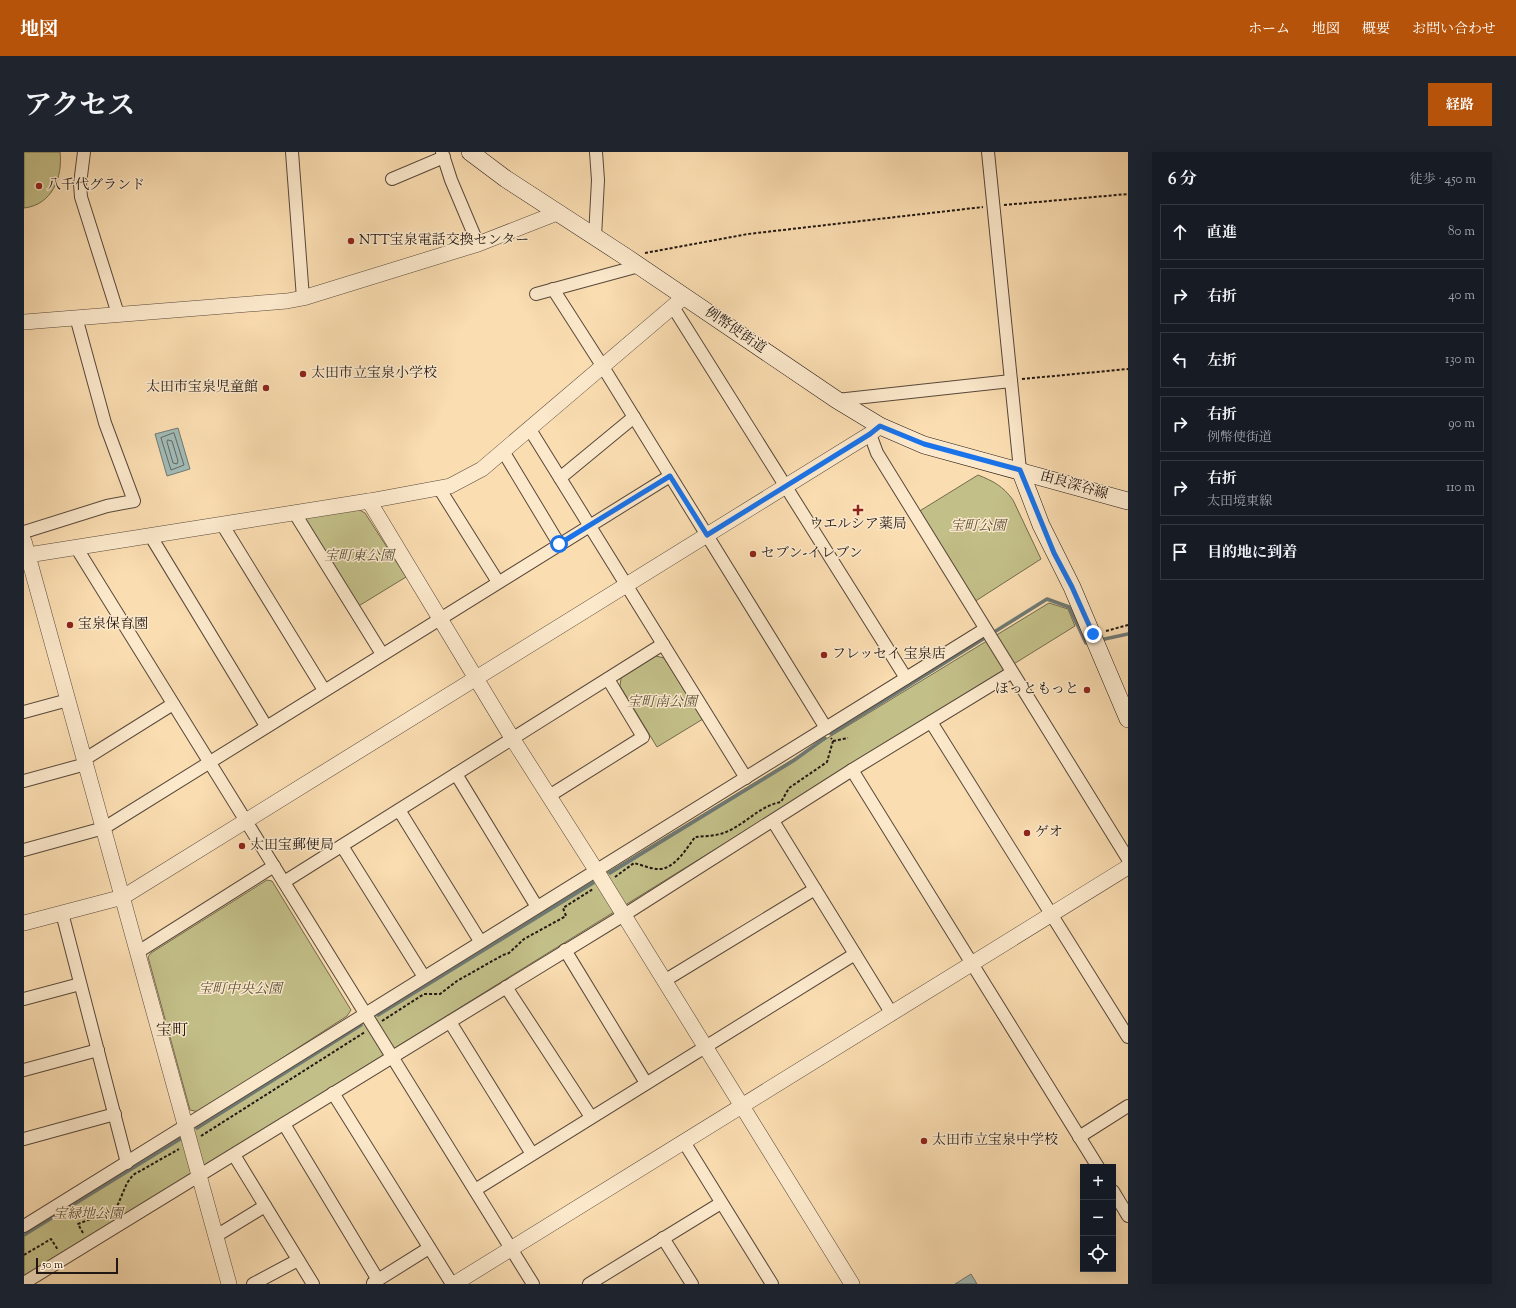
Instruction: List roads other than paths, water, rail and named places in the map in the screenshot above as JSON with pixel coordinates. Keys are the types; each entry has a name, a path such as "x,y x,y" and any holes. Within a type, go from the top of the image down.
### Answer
{"main road":[{"name":"例幣使街道","path":"470,152 506,179 633,261 678,302 837,400 875,430 1020,470"},
{"name":"由良深谷線","path":"1020,470 1128,501"},
{"path":"1020,470 1054,553 1072,587 1128,719"}],"street":[{"path":"84,152 80,184 81,197 118,314"},
{"path":"292,152 303,298"},
{"path":"595,237 598,180 596,152"},
{"path":"988,152 1020,470"},
{"path":"392,179 443,154 450,180 478,244"},
{"path":"24,322 287,301 303,298 478,244 558,213"},
{"path":"536,294 633,261"},
{"path":"553,289 603,366 826,728"},
{"path":"26,556 369,501 450,486 482,469 678,302 786,486 906,678"},
{"path":"24,532 107,506 134,501 105,423 76,318"},
{"path":"837,400 1011,380"},
{"path":"560,478 634,417"},
{"path":"529,428 746,778"},
{"path":"24,923 123,897 875,430 877,453 1011,673 1128,860"},
{"path":"504,451 559,544"},
{"path":"24,850 104,828 439,618 670,476"},
{"path":"439,488 498,582"},
{"path":"369,501 512,738 596,870 852,1284"},
{"path":"294,512 382,654"},
{"path":"222,524 324,690"},
{"path":"150,536 266,726"},
{"path":"24,541 26,556 104,828 230,1284"},
{"path":"76,547 533,1284"},
{"path":"24,1226 480,941 985,629"},
{"path":"284,882 663,644"},
{"path":"24,1283 199,1174 234,1155 624,915 852,770 1011,673"},
{"path":"549,796 644,737 608,679"},
{"path":"24,711 68,700"},
{"path":"24,781 85,761 173,704"},
{"path":"931,722 1128,1037"},
{"path":"852,770 1096,1164"},
{"path":"456,774 537,907"},
{"path":"399,810 480,941"},
{"path":"773,821 892,1014"},
{"path":"342,846 424,977"},
{"path":"138,952 274,866"},
{"path":"333,1093 453,1284 1128,867"},
{"path":"664,981 815,889"},
{"path":"62,913 127,1163"},
{"path":"565,950 646,1082"},
{"path":"475,1190 646,1082 855,954"},
{"path":"24,999 80,984"},
{"path":"506,987 591,1117"},
{"path":"450,1022 532,1154"},
{"path":"24,1070 98,1050"},
{"path":"1079,1137 1128,1106"},
{"path":"24,1139 114,1114"},
{"path":"284,1124 375,1282 429,1248"},
{"path":"684,1142 772,1284"},
{"path":"234,1155 313,1284"},
{"path":"1116,1197 1128,1216"},
{"path":"589,1284 609,1279 663,1238 721,1203"},
{"path":"216,1236 265,1206"},
{"path":"663,1238 692,1284"},
{"path":"253,1284 298,1260"}],"water":[{"path":"178,428 190,469 167,476 155,434"},
{"path":"971,1274 977,1284 955,1284"}],"waterway":[{"path":"831,734 1047,599 1069,607 1086,643 1090,642"},
{"path":"1100,640 1128,634"},
{"path":"610,873 793,761 825,738"},
{"path":"378,1015 593,883"},
{"path":"197,1128 361,1025"},
{"path":"24,1235 180,1139"}],"place":[{"name":"八千代グランド","path":"39,186"},
{"name":"NTT宝泉電話交換センター","path":"351,241"},
{"name":"太田市立宝泉小学校","path":"303,374"},
{"name":"太田市宝泉児童館","path":"266,388"},
{"name":"ウエルシア薬局","path":"858,510"},
{"name":"セブン-イレブン","path":"753,554"},
{"name":"宝泉保育園","path":"70,625"},
{"name":"フレッセイ 宝泉店","path":"824,655"},
{"name":"ほっともっと","path":"1087,690"},
{"name":"ゲオ","path":"1027,833"},
{"name":"太田宝郵便局","path":"242,846"},
{"name":"太田市立宝泉中学校","path":"924,1141"}],"district":[{"name":"宝町","path":"172,1031"}],"park label":[{"name":"宝町公園","path":"978,527"},
{"name":"宝町東公園","path":"359,557"},
{"name":"宝町南公園","path":"662,703"},
{"name":"宝町中央公園","path":"240,990"},
{"name":"宝緑地公園","path":"88,1215"}]}
